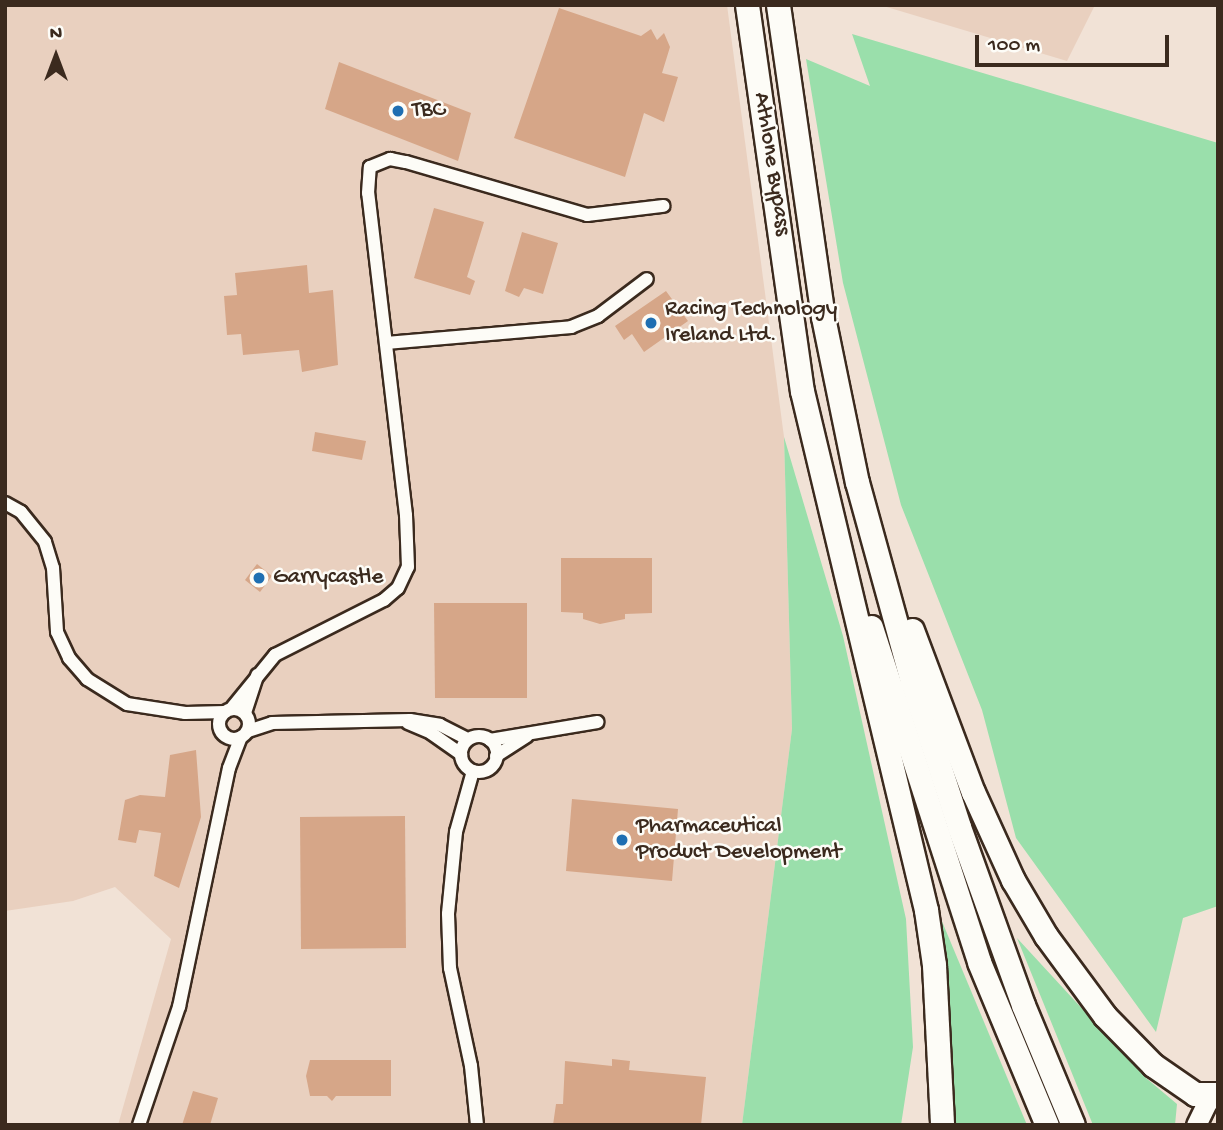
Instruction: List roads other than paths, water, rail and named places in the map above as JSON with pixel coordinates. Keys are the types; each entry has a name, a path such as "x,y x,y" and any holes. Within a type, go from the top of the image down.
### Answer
{"highway":[{"name":"Athlone Bypass","path":"748,8 794,324"},
{"name":"Athlone Bypass","path":"780,15 822,317"},
{"path":"822,317 895,578 968,780 1013,880 1068,970 1130,1042 1178,1084 1203,1097 1217,1094"},
{"path":"822,317 857,482 912,682 1023,1005 1073,1125"},
{"path":"794,324 802,391 824,492 926,910 934,965 942,1125"},
{"path":"794,324 849,550 928,816 979,962 1047,1125"}],"main road":[{"path":"1196,1125 1207,1102 1217,1094"}],"street":[{"path":"229,768 222,731 228,710 257,674 285,648 384,600 398,588 408,567 407,523 368,180 370,167 379,161 411,163 586,215 663,206"},
{"path":"386,343 571,327 598,316 647,279"},
{"path":"5,503 21,512 45,542 53,568 57,632 75,667 117,701 185,713 228,710 272,723 401,721 440,725 468,739 479,736 490,740 598,722"},
{"path":"139,1125 179,1007 229,768 245,734 246,714 257,674"},
{"path":"185,713 222,731 245,734 272,723"},
{"path":"401,721 431,733 461,754 473,771"},
{"path":"473,771 491,767 496,756 530,733"},
{"path":"461,754 468,739"},
{"path":"490,740 496,756"},
{"path":"473,771 456,832 449,914 452,979 471,1066 477,1125"}],"place":[{"name":"TBC","path":"398,111"},
{"name":"Racing Technology Ireland Ltd.","path":"651,323"},
{"name":"Garrycastle","path":"259,578"},
{"name":"Pharmaceutical Product Development","path":"622,840"}]}
